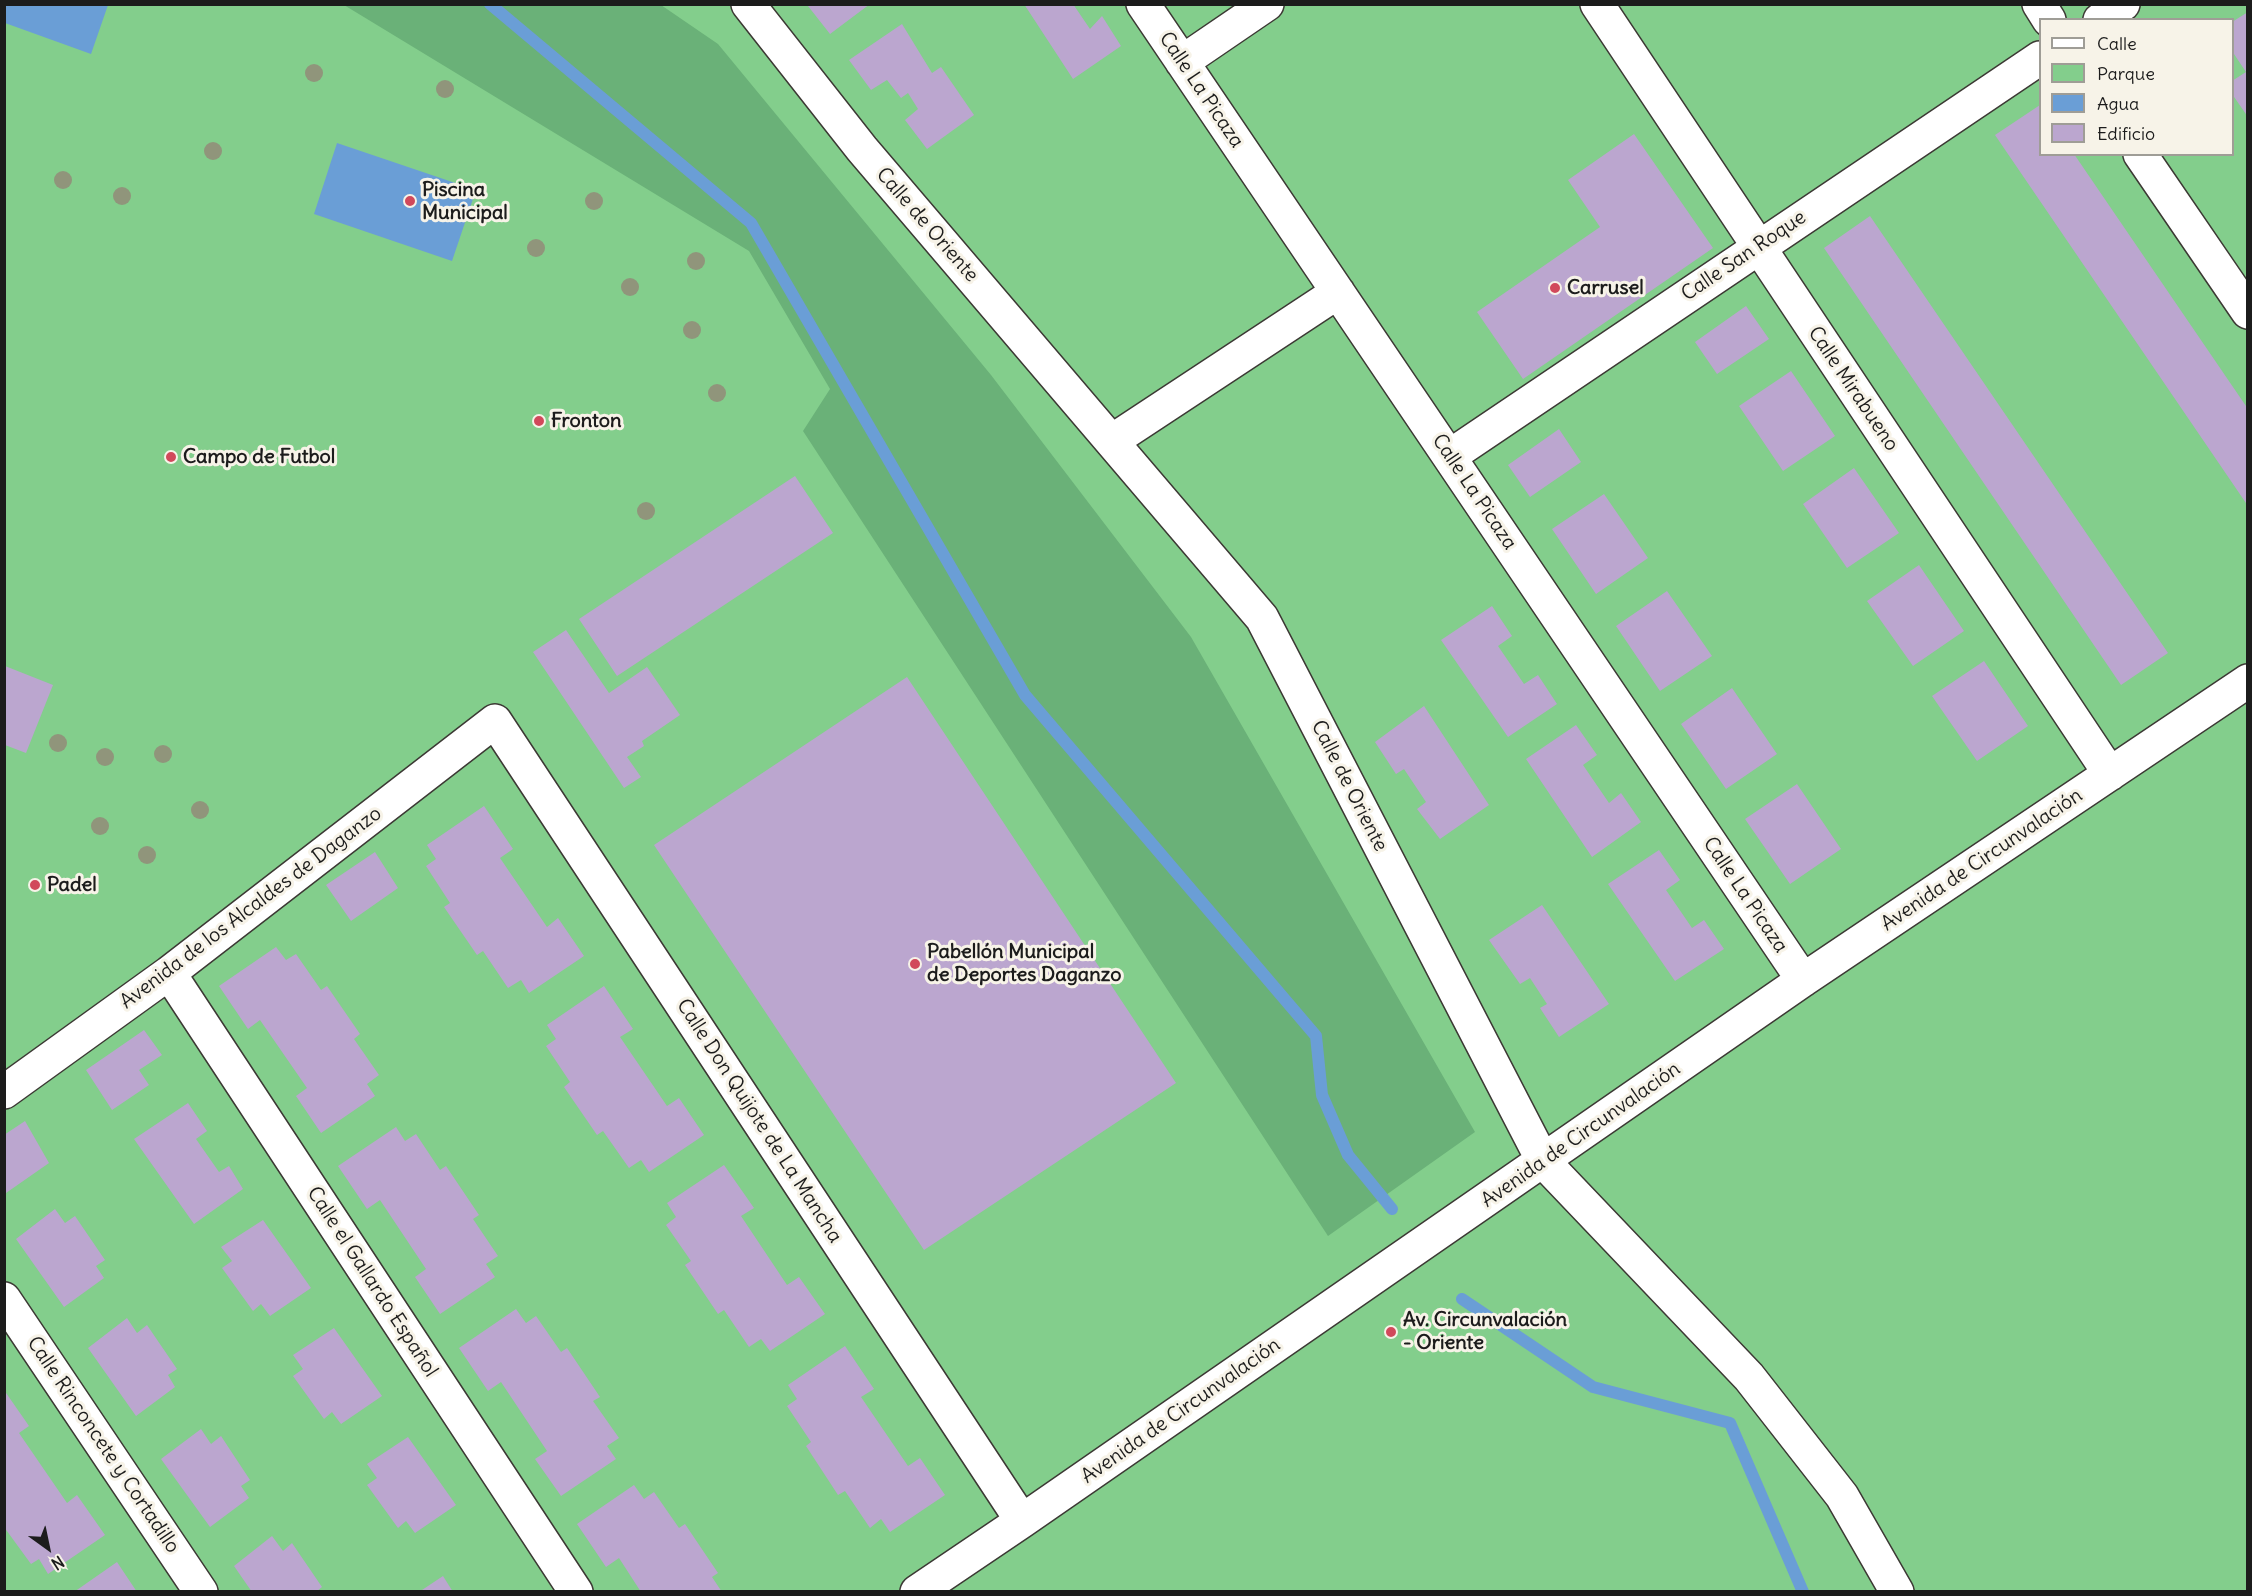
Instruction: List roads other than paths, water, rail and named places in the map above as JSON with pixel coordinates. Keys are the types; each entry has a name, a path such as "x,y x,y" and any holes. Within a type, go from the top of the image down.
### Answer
{"street":[{"name":"Calle de Oriente","path":"748,4 862,149 1262,618 1543,1161 1749,1377 1842,1496 1897,1592"},
{"name":"Calle La Picaza","path":"1143,4 1803,980"},
{"path":"1182,62 1267,4"},
{"name":"Calle Mirabueno","path":"1597,4 2110,774"},
{"path":"2039,4 2048,18"},
{"path":"2103,18 2123,4"},
{"name":"Calle San Roque","path":"1450,456 1758,246 2039,59"},
{"path":"2141,156 2247,312"},
{"path":"1112,441 1338,292"},
{"name":"Avenida de Circunvalación","path":"917,1592 1803,980 2247,681"},
{"name":"Avenida de los Alcaldes de Daganzo","path":"4,1092 169,973 495,721"},
{"name":"Calle Don Quijote de La Mancha","path":"495,721 1022,1521"},
{"name":"Calle el Gallardo Español","path":"169,973 576,1592"},
{"name":"Calle Rinconcete y Cortadillo","path":"4,1299 201,1592"}],"water":[{"path":"4,5 108,5 91,54 5,23"},
{"path":"337,143 476,190 452,261 314,214"}],"waterway":[{"path":"490,4 751,223 1025,695 1316,1036 1322,1095 1348,1155 1392,1209"},
{"path":"1462,1299 1593,1387 1730,1423 1803,1592"}],"place":[{"name":"Piscina Municipal","path":"410,201"},
{"name":"Carrusel","path":"1555,288"},
{"name":"Fronton","path":"539,421"},
{"name":"Campo de Futbol","path":"171,457"},
{"name":"Padel","path":"35,885"},
{"name":"Pabellón Municipal de Deportes Daganzo","path":"915,964"},
{"name":"Av. Circunvalación - Oriente","path":"1391,1332"}]}
